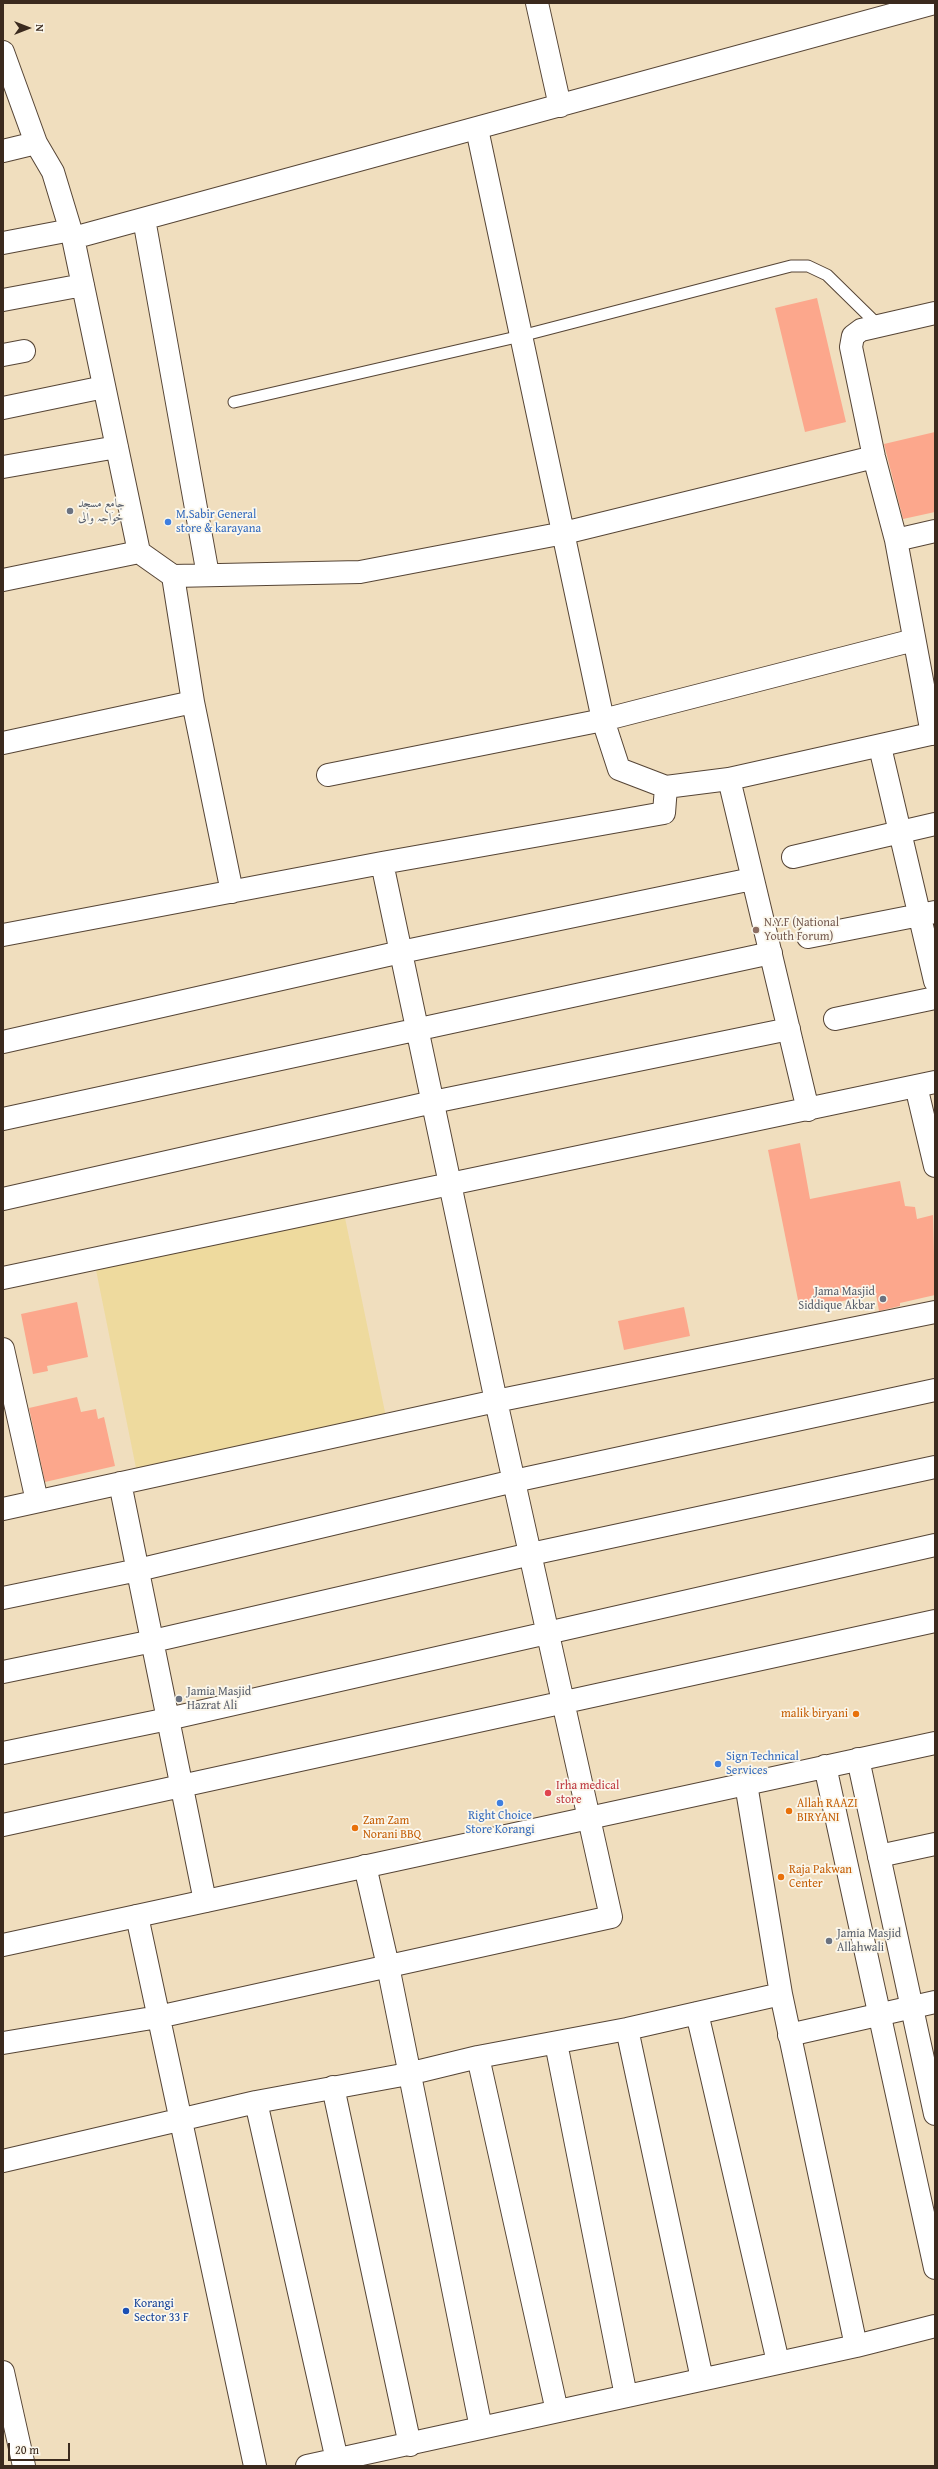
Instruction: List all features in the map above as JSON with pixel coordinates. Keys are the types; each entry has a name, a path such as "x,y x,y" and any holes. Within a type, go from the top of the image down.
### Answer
{"street":[{"path":"537,3 560,106"},
{"path":"3,243 72,234 144,219 935,3"},
{"path":"4,58 36,143 53,172 72,234 139,552 173,576 360,572 564,533 874,457"},
{"path":"477,129 603,720 619,769 666,787 729,779 880,747 934,733 914,640 896,540 874,457 851,348 853,336 861,330 935,313"},
{"path":"3,151 36,143"},
{"path":"144,219 208,575"},
{"path":"3,300 83,285"},
{"path":"3,408 104,387"},
{"path":"3,467 117,447"},
{"path":"896,540 935,531"},
{"path":"3,580 139,552"},
{"path":"173,576 193,702 232,892"},
{"path":"328,775 603,720 914,640"},
{"path":"3,743 193,702"},
{"path":"880,747 899,832 927,914 935,981"},
{"path":"729,779 808,1110"},
{"path":"3,935 382,863 664,813 666,787"},
{"path":"793,857 935,824"},
{"path":"3,2043 158,2017 611,1917 590,1817 496,1400 382,863"},
{"path":"3,1042 401,952 752,879"},
{"path":"808,937 927,914"},
{"path":"3,1119 770,953"},
{"path":"835,1019 935,998"},
{"path":"3,1199 433,1102 789,1029"},
{"path":"3,1278 926,1084 935,1163"},
{"path":"3,1509 496,1400 935,1312"},
{"path":"3,1349 11,1423 37,1501"},
{"path":"3,1598 138,1570 514,1481 935,1390"},
{"path":"3,1672 152,1641 531,1554 935,1467"},
{"path":"120,1483 205,1901"},
{"path":"3,1753 168,1719 935,1545"},
{"path":"3,1825 935,1621"},
{"path":"3,1945 935,1743"},
{"path":"858,1759 935,2114"},
{"path":"825,1766 878,2014 935,2268"},
{"path":"746,1784 789,2035 856,2346"},
{"path":"879,1856 935,1844"},
{"path":"365,1866 388,1966 408,2074 481,2428"},
{"path":"137,1916 255,2466"},
{"path":"3,2161 180,2121 256,2102 408,2074 478,2057 556,2044 781,1994"},
{"path":"789,2035 935,2002"},
{"path":"697,2013 778,2362"},
{"path":"627,2029 702,2379"},
{"path":"556,2044 626,2396"},
{"path":"478,2057 557,2411"},
{"path":"333,2087 410,2445"},
{"path":"256,2102 337,2460"},
{"path":"307,2466 410,2445 557,2411 856,2346 935,2326"},
{"path":"3,2372 24,2466"}],"lane":[{"path":"234,402 521,336 791,266 808,266 827,275 878,325"}],"sand":[{"path":"344,1213 386,1417 136,1468 95,1265"}],"building":[{"path":"817,298 846,422 805,432 775,308"},
{"path":"935,432 935,512 903,519 884,444"},
{"path":"800,1143 810,1199 900,1181 905,1206 915,1207 917,1219 933,1215 935,1295 900,1303 900,1306 879,1311 876,1294 800,1310 768,1150"},
{"path":"77,1302 88,1357 47,1366 48,1371 33,1374 21,1314"},
{"path":"684,1307 690,1336 624,1350 618,1321"},
{"path":"77,1397 81,1412 96,1409 98,1419 104,1417 115,1466 45,1482 29,1408"}],"place":[{"name":"جامع مسجد خواجہ والی","path":"70,511"},
{"name":"M.Sabir General store & karayana","path":"168,522"},
{"name":"N.Y.F (National Youth Forum)","path":"756,930"},
{"name":"Jama Masjid Siddique Akbar","path":"883,1299"},
{"name":"Jamia Masjid Hazrat Ali","path":"179,1699"},
{"name":"malik biryani","path":"856,1714"},
{"name":"Sign Technical Services","path":"718,1764"},
{"name":"Irha medical store","path":"548,1793"},
{"name":"Right Choice Store Korangi","path":"500,1803"},
{"name":"Allah RAAZI BIRYANI","path":"789,1811"},
{"name":"Zam Zam Norani BBQ","path":"355,1828"},
{"name":"Raja Pakwan Center","path":"781,1877"},
{"name":"Jamia Masjid Allahwali","path":"829,1941"},
{"name":"Korangi Sector 33 F","path":"126,2311"}]}
